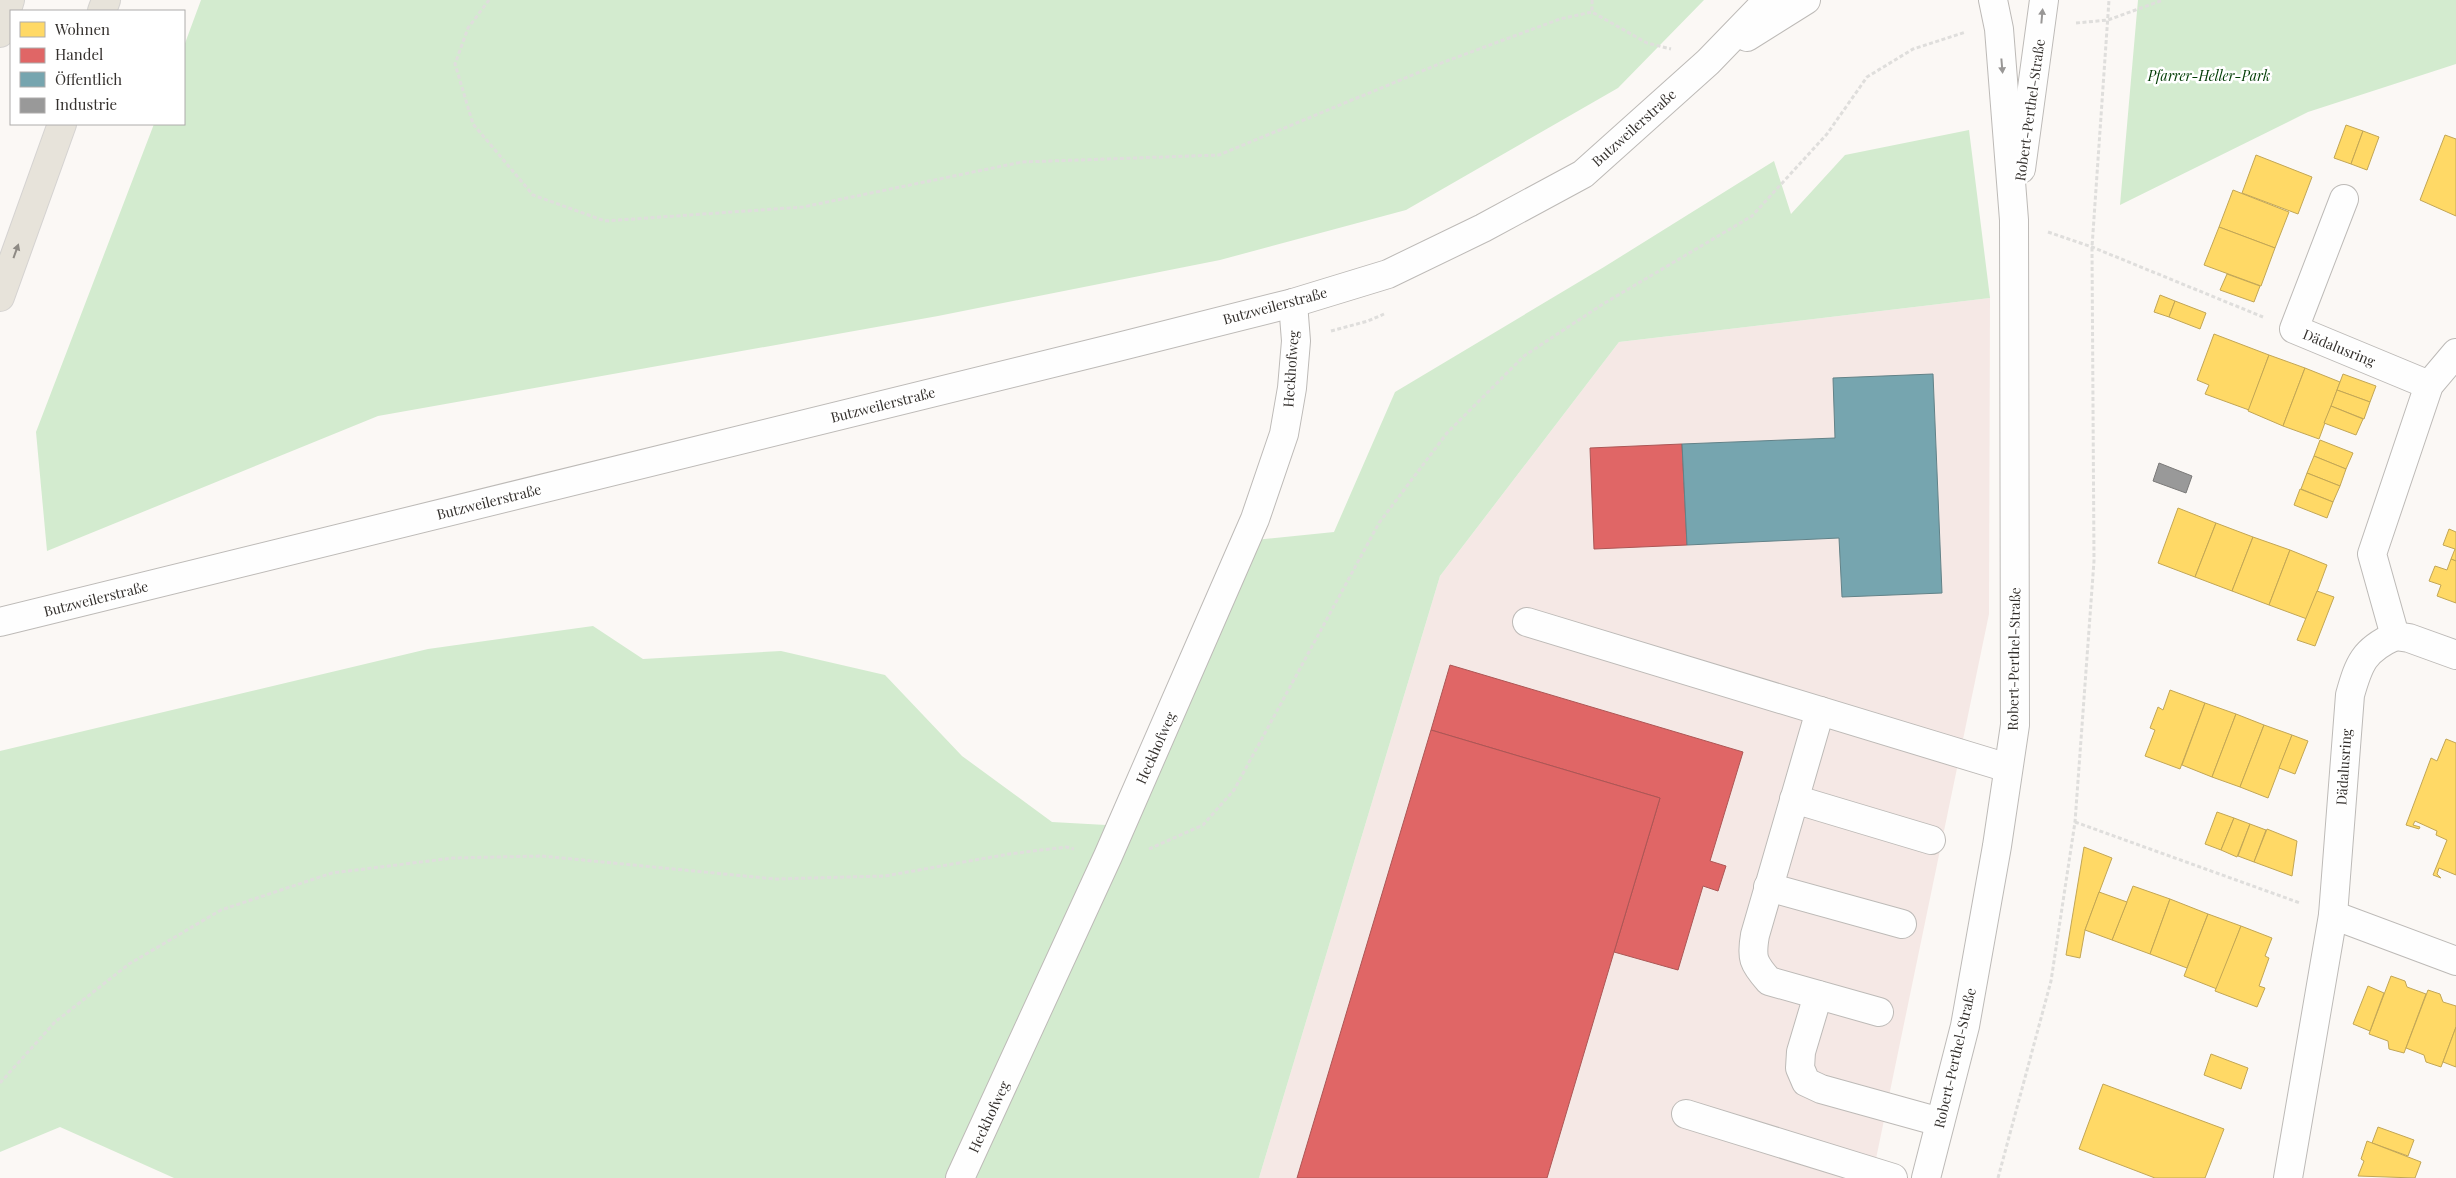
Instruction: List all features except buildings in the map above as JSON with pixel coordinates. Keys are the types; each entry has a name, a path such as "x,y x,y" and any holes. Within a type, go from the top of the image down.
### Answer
{"highway":[{"path":"0,33 10,0"},
{"path":"0,297 62,125"}],"street":[{"name":"Butzweilerstraße","path":"0,622 1293,303 1388,274 1484,228 1583,174 1708,62 1768,0"},
{"name":"Butzweilerstraße","path":"1708,62 1806,0"},
{"name":"Robert-Perthel-Straße","path":"1926,1178 1965,1026 1997,846 2015,725 2014,220 1999,29 1993,0"},
{"name":"Robert-Perthel-Straße","path":"2014,220 2044,0"},
{"name":"Dädalusring","path":"2344,199 2294,329 2429,385"},
{"name":"Heckhofweg","path":"960,1178 1108,856 1244,546 1284,434 1292,388 1296,341 1293,303"},
{"path":"2456,353 2429,385 2372,554 2396,636 2409,638 2456,654"},
{"path":"1527,622 2008,768"},
{"name":"Dädalusring","path":"2288,1178 2333,915 2350,695 2358,668 2376,645 2396,636"},
{"path":"1820,711 1768,887 1751,954 1757,968 1769,981 1879,1012"},
{"path":"1794,799 1931,840"},
{"path":"1768,887 1902,924"},
{"path":"2333,915 2456,961"},
{"path":"1818,995 1801,1052 1800,1068 1806,1082 1821,1089 1940,1122"},
{"path":"1686,1114 1893,1178"}],"path":[{"path":"490,0 468,28 455,64 473,124 533,195 605,221 803,207 1022,162 1218,155 1444,62 1560,19 1592,12 1647,43 1679,51"},
{"path":"1592,0 1592,12"},
{"path":"1998,1178 2051,981 2075,822 2094,561 2092,247 2109,0"},
{"path":"2108,20 2163,0"},
{"path":"0,1083 54,1022 129,964 221,910 332,873 453,858 542,856 775,879 885,876 1009,854 1066,847 1108,856 1154,848 1203,825 1234,790 1379,523 1447,433 1524,356 1603,304 1752,216 1827,134 1867,77 1913,49 1970,30"},
{"path":"2014,220 2092,247 2294,329"},
{"path":"2075,822 2333,915"}],"shaded area":[{"path":"1990,298 1989,614 1872,1178 1259,1178 1440,576 1619,342"}],"green space":[{"path":"201,0 1704,0 1618,88 1406,210 1220,260 938,316 378,416 47,551 36,432 154,125 185,125 185,43"},
{"name":"Pfarrer-Heller-Park","path":"2138,0 2456,0 2456,64 2308,112 2120,205"},
{"path":"1969,130 1990,298 1619,342 1440,576 1259,1178 174,1178 60,1127 0,1152 0,751 428,649 593,626 643,659 781,651 885,675 962,756 1052,822 1106,825 1235,542 1334,532 1395,392 1604,267 1774,161 1791,214 1845,155"}]}
